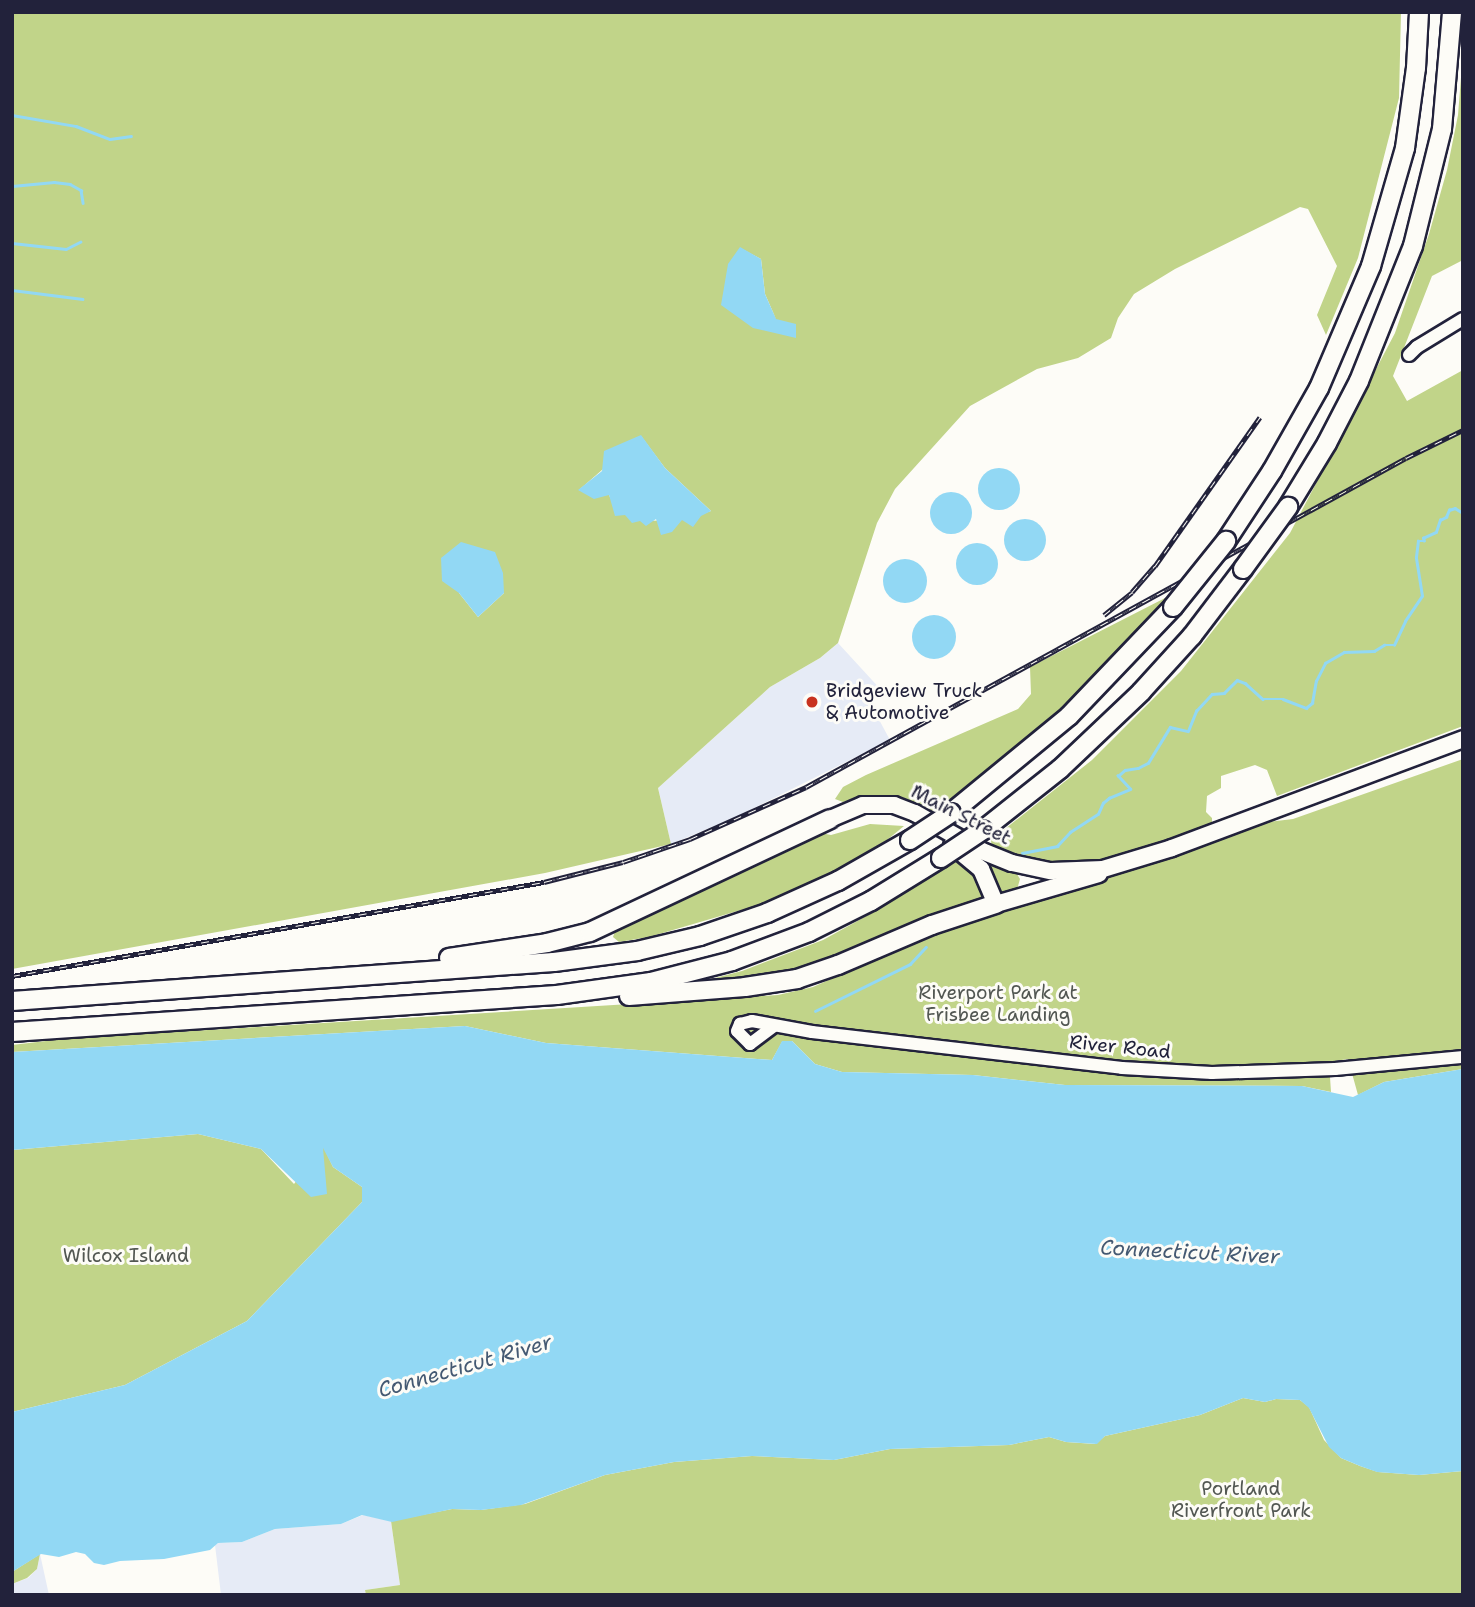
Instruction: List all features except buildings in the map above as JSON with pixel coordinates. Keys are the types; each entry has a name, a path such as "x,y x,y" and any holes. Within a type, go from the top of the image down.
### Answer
{"highway":[{"path":"12,1001 554,962 662,946 722,930 782,907 838,881 911,840 951,813 1069,716 1173,607 1226,541 1307,411 1338,348 1371,266 1396,188 1408,135 1419,12"},
{"path":"12,1032 545,995 651,982 750,956 846,915 983,830 1044,783 1119,713 1180,650 1288,507 1317,461 1359,381 1413,246 1442,129 1452,12"},
{"path":"284,981 318,972 512,950 581,935 618,921 830,820"},
{"path":"545,995 587,999 745,987 787,981 827,970 940,922 996,904"}],"main road":[{"name":"Main Street","path":"830,820 861,806 894,805 915,813 986,853 1028,867 1051,871 1103,869 1184,844 1463,738"},
{"name":"Main Street","path":"830,820 840,825 886,814 913,822 973,859 985,875 996,904 1094,877 1103,869"},
{"path":"1026,896 1028,867"}],"street":[{"path":"1409,355 1417,347 1463,319"},
{"name":"River Road","path":"774,1026 1122,1068 1191,1073 1335,1069 1463,1057"}],"shaded area":[{"path":"838,643 883,692 870,703 890,740 736,817 671,844 658,788 770,687 820,658"},
{"path":"363,1515 391,1521 400,1585 365,1590 366,1595 221,1595 215,1545 218,1543 242,1542 275,1529 341,1524"},
{"path":"40,1554 49,1595 12,1595 12,1584 28,1578 37,1569"}],"green space":[{"path":"12,12 1401,12 1399,98 1358,258 1326,335 1317,315 1337,266 1308,209 1300,207 1175,269 1134,294 1118,318 1111,338 1078,358 1037,369 970,406 895,489 877,523 838,643 820,658 770,687 658,788 671,844 545,873 12,969","holes":["740,248 761,259 765,294 776,319","641,436 665,468 711,511 682,520 640,521 614,506 609,495 579,490","459,593 504,593 478,617"]},
{"path":"1463,52 1463,260 1432,276 1393,376 1407,401 1463,370 1463,726 1277,796 1267,770 1255,765 1221,776 1221,788 1207,796 1206,812 1212,818 1212,827 1151,848 1094,861 1061,865 1029,862 992,850 991,840 1092,760 1181,671 1290,533 1395,333 1429,234 1447,170 1458,115"},
{"path":"1169,596 1058,714 1007,759 931,813 897,797 867,795 843,802 835,799 843,787 866,775 1018,709 1031,694 1030,667"},
{"name":"Riverport Park at Frisbee Landing","path":"1463,759 1463,1069 1384,1082 1358,1095 1348,1059 1329,1062 1331,1092 1302,1086 1065,1085 973,1075 842,1072 815,1064 792,1041 782,1042 772,1060 546,1043 465,1026 12,1052 12,1045 63,1039 778,995 813,987 939,931 985,914 1072,889 1267,822 1293,819"},
{"path":"870,824 904,826 887,840 826,876 758,905 649,937 619,942 613,937 615,931 821,833 831,835"},
{"path":"972,850 1015,871 1020,879 1016,893 1000,896"},
{"path":"964,856 974,867 991,901 774,981 688,985 742,971 823,940 881,908"},
{"name":"Wilcox Island","path":"198,1134 261,1149 294,1184 323,1146 333,1167 362,1187 362,1202 247,1321 125,1385 12,1412 12,1150"},
{"name":"Portland Riverfront Park","path":"1243,1398 1265,1402 1276,1399 1300,1400 1309,1407 1324,1440 1341,1458 1378,1472 1419,1475 1463,1471 1463,1595 366,1595 365,1590 400,1585 391,1521 452,1509 481,1510 525,1504 605,1475 674,1462 752,1456 834,1460 890,1449 1009,1445 1049,1437 1066,1442 1095,1444 1105,1436 1200,1415"},
{"path":"40,1554 37,1569 27,1578 12,1584 12,1572"}],"water":[{"path":"740,247 761,259 765,294 776,319 796,324 796,338 753,328 721,305 728,264"},
{"path":"641,435 665,468 711,511 701,516 693,527 682,520 672,532 661,535 656,519 646,526 640,521 632,523 625,515 615,516 609,495 594,499 578,490 602,471 604,451"},
{"path":"999,468 1014,474 1020,489 1014,504 999,510 984,504 978,489 984,474"},
{"path":"951,492 966,498 972,513 966,528 951,534 936,528 930,513 936,498"},
{"path":"1025,519 1040,525 1046,540 1040,555 1025,561 1010,555 1004,540 1010,525"},
{"path":"461,542 495,552 503,573 504,593 478,617 459,593 442,581 441,558"},
{"path":"977,543 992,549 998,564 992,579 977,585 962,579 956,564 962,549"},
{"path":"905,559 920,566 927,581 920,596 905,603 890,596 883,581 890,566"},
{"path":"934,615 949,622 956,637 949,652 934,659 919,652 912,637 919,622"},
{"name":"Connecticut River","path":"465,1026 546,1043 772,1060 782,1041 792,1041 815,1064 842,1072 973,1075 1065,1085 1302,1086 1353,1097 1384,1082 1463,1069 1463,1471 1419,1475 1377,1472 1341,1458 1329,1447 1309,1408 1300,1400 1276,1399 1265,1402 1243,1398 1200,1415 1105,1436 1097,1444 1066,1442 1049,1437 1009,1445 890,1449 834,1460 752,1456 674,1462 605,1475 521,1505 481,1510 452,1509 392,1522 362,1515 341,1524 275,1529 242,1542 218,1543 210,1550 164,1559 120,1561 104,1565 94,1563 85,1554 76,1552 59,1557 41,1554 12,1572 12,1412 125,1385 247,1321 362,1202 362,1187 333,1167 323,1148 327,1194 311,1197 261,1149 198,1134 12,1150 12,1052"}],"waterway":[{"path":"12,115 76,126 110,139 131,136"},
{"path":"12,186 54,182 70,184 81,190 83,203"},
{"path":"12,243 66,249 80,242"},
{"path":"12,290 82,299"},
{"path":"1022,853 1057,846 1070,832 1098,814 1103,803 1109,798 1130,789 1118,776 1125,770 1148,763 1170,727 1188,731 1196,711 1212,694 1224,693 1237,680 1245,683 1263,699 1283,699 1306,708 1312,703 1316,681 1325,663 1344,652 1374,651 1384,645 1394,645 1405,621 1422,596 1416,557 1418,541 1424,541 1423,538 1436,532 1440,520 1446,517 1449,510 1455,508 1463,513"},
{"path":"815,1011 910,964 926,947"}],"railway":[{"path":"1104,615 1132,592 1155,566 1260,417"},
{"path":"12,976 544,882 623,862 690,839 806,787 1406,458 1463,430"}],"place":[{"name":"Bridgeview Truck & Automotive","path":"812,702"}]}
